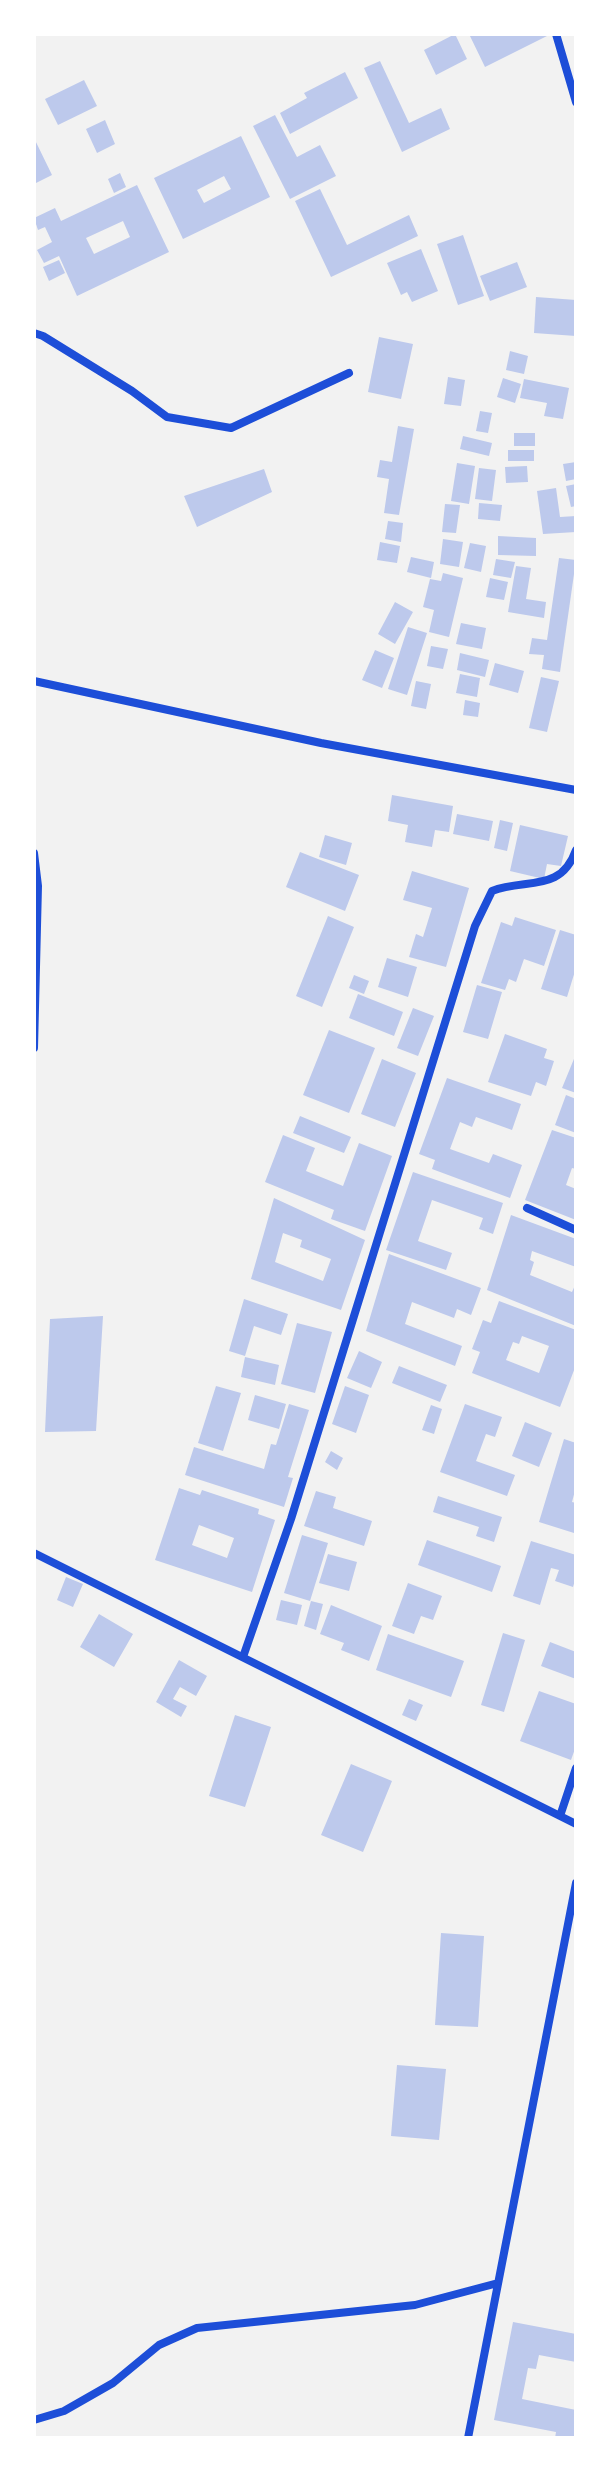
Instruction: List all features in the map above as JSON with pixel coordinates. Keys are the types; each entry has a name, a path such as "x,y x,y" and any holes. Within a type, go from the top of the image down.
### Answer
{"street":[{"path":"556,34 576,102"},
{"path":"34,333 132,391 167,417 231,428 349,373"},
{"path":"34,681 321,743 576,790"},
{"path":"243,1657 291,1519 475,926 492,891 507,885 542,883 560,876 572,862 576,850"},
{"path":"34,853 38,886 34,1048"},
{"path":"527,1208 576,1230"},
{"path":"34,1553 576,1824"},
{"path":"560,1816 576,1768"},
{"path":"468,2438 576,1883"},
{"path":"34,2420 64,2411 113,2383 159,2345 197,2328 415,2305 498,2283"}],"building":[{"path":"455,34 467,59 436,75 424,50"},
{"path":"469,34 551,34 485,67"},
{"path":"380,61 409,123 441,108 450,129 402,152 364,68"},
{"path":"345,72 358,98 290,134 280,113 307,98 304,93"},
{"path":"84,80 97,106 58,125 45,99"},
{"path":"275,115 297,157 320,145 336,176 290,199 253,126"},
{"path":"105,120 115,144 97,153 86,129"},
{"path":"241,136 270,197 183,239 154,178","holes":["224,176 231,189 204,203 197,190"]},
{"path":"34,138 52,175 34,184"},
{"path":"120,173 126,187 114,193 108,179"},
{"path":"137,185 169,252 77,296 59,256 44,263 37,250 52,242 45,227 38,230 34,218 55,208 61,221","holes":["123,221 130,237 94,254 86,238"]},
{"path":"320,189 347,245 409,215 418,236 331,277 295,201"},
{"path":"463,235 484,296 458,305 437,244"},
{"path":"421,249 438,291 412,302 407,292 401,295 387,263"},
{"path":"59,260 65,273 49,281 43,267"},
{"path":"517,262 527,287 490,301 480,276"},
{"path":"536,297 576,300 576,336 534,333"},
{"path":"379,337 413,344 401,399 368,392"},
{"path":"510,351 528,356 524,374 506,370"},
{"path":"448,377 465,380 461,406 444,404"},
{"path":"503,378 521,384 515,403 497,397"},
{"path":"524,379 569,388 563,419 544,416 547,403 520,398"},
{"path":"480,411 492,413 488,433 476,431"},
{"path":"398,426 414,429 399,515 384,513 389,479 377,477 380,460 392,462"},
{"path":"514,433 535,433 535,446 514,446"},
{"path":"463,436 492,443 489,456 460,449"},
{"path":"508,450 534,450 534,461 508,461"},
{"path":"576,462 576,479 566,481 563,464"},
{"path":"457,463 475,466 469,504 451,501"},
{"path":"527,466 528,482 506,483 505,467"},
{"path":"479,468 496,470 492,501 475,499"},
{"path":"264,469 272,492 197,527 184,496"},
{"path":"576,484 576,506 571,507 566,486"},
{"path":"556,488 560,517 576,516 576,532 543,534 537,491"},
{"path":"479,503 502,505 500,521 478,519"},
{"path":"445,504 460,505 456,533 442,532"},
{"path":"388,521 403,523 401,542 385,539"},
{"path":"498,536 536,538 536,556 498,555"},
{"path":"443,539 463,542 459,567 440,564"},
{"path":"380,542 400,546 397,563 377,560"},
{"path":"470,543 486,546 481,572 464,568"},
{"path":"411,557 434,562 431,578 407,572"},
{"path":"559,558 576,560 560,672 542,669 544,655 529,654 532,638 547,640"},
{"path":"496,559 515,562 511,578 493,575"},
{"path":"516,566 531,568 526,599 546,602 544,618 508,612"},
{"path":"443,573 463,578 449,637 429,632 434,610 423,607 430,579 441,581"},
{"path":"490,578 508,582 504,600 486,597"},
{"path":"395,602 413,612 395,644 378,634"},
{"path":"461,623 486,628 482,649 456,644"},
{"path":"408,627 427,633 407,695 388,689"},
{"path":"431,646 448,649 443,669 427,666"},
{"path":"375,650 394,658 382,688 362,680"},
{"path":"460,653 489,660 485,677 457,670"},
{"path":"495,663 524,671 518,693 489,685"},
{"path":"460,674 480,678 477,697 456,693"},
{"path":"541,677 559,681 547,732 529,728"},
{"path":"416,681 431,684 426,709 411,706"},
{"path":"465,700 480,703 478,717 463,715"},
{"path":"392,795 453,806 449,832 435,830 432,847 405,842 408,825 388,821"},
{"path":"457,814 493,821 489,841 453,834"},
{"path":"500,820 513,823 507,851 494,848"},
{"path":"520,825 568,836 561,866 547,864 544,879 510,871"},
{"path":"325,835 352,843 346,865 319,857"},
{"path":"300,852 359,875 345,911 286,887"},
{"path":"412,871 469,888 446,967 409,957 416,934 423,937 432,908 403,900"},
{"path":"328,916 354,927 322,1007 296,996"},
{"path":"515,917 556,930 544,966 524,959 516,982 509,979 505,990 481,983 501,922 512,926"},
{"path":"560,930 576,935 576,968 567,997 541,989"},
{"path":"387,958 417,967 408,997 378,987"},
{"path":"354,975 369,981 364,994 349,988"},
{"path":"477,985 502,992 488,1039 463,1032"},
{"path":"358,994 403,1012 394,1036 349,1018"},
{"path":"413,1008 434,1016 418,1056 397,1048"},
{"path":"329,1030 375,1048 349,1113 303,1095"},
{"path":"505,1034 547,1049 544,1058 554,1061 546,1086 536,1082 531,1096 488,1082"},
{"path":"576,1054 576,1093 562,1088"},
{"path":"382,1059 416,1073 395,1127 361,1114"},
{"path":"447,1078 521,1104 512,1130 476,1117 472,1127 460,1122 450,1149 489,1163 493,1154 522,1165 510,1198 432,1169 435,1160 419,1154"},
{"path":"566,1095 576,1099 576,1133 555,1125"},
{"path":"300,1116 351,1137 344,1153 293,1133"},
{"path":"552,1130 576,1138 576,1169 572,1168 566,1185 576,1189 576,1220 525,1200"},
{"path":"283,1135 315,1148 306,1171 343,1186 359,1143 392,1156 365,1231 331,1219 334,1210 265,1182"},
{"path":"413,1172 503,1203 493,1234 479,1229 483,1218 432,1200 418,1241 452,1253 446,1270 386,1250"},
{"path":"274,1198 365,1240 341,1310 251,1279","holes":["283,1233 302,1240 300,1247 331,1259 323,1281 275,1262"]},
{"path":"511,1215 576,1239 576,1267 532,1251 530,1260 534,1262 530,1275 572,1292 576,1283 576,1326 487,1290"},
{"path":"389,1254 481,1288 471,1315 457,1309 454,1318 412,1302 405,1324 462,1346 455,1366 366,1331"},
{"path":"244,1299 288,1314 281,1335 254,1326 245,1356 229,1351"},
{"path":"499,1301 576,1330 576,1365 560,1407 472,1373 480,1352 472,1349 483,1320 491,1323","holes":["522,1336 549,1346 539,1373 506,1360 513,1342 519,1344"]},
{"path":"103,1316 96,1431 45,1432 50,1319"},
{"path":"297,1323 332,1332 315,1393 281,1384"},
{"path":"359,1351 382,1362 371,1388 347,1378"},
{"path":"245,1357 279,1365 275,1385 241,1377"},
{"path":"399,1366 447,1385 440,1402 392,1383"},
{"path":"216,1386 241,1393 223,1451 198,1443"},
{"path":"345,1386 369,1395 356,1433 332,1424"},
{"path":"255,1395 286,1404 279,1429 248,1420"},
{"path":"289,1404 309,1410 288,1477 293,1478 284,1507 185,1475 194,1447 264,1469 271,1444 276,1445"},
{"path":"465,1404 502,1417 495,1437 486,1434 476,1461 515,1475 507,1496 440,1472"},
{"path":"431,1405 442,1409 434,1434 422,1430"},
{"path":"525,1422 552,1433 539,1467 512,1456"},
{"path":"564,1439 576,1443 576,1487 572,1502 576,1503 574,1533 539,1522"},
{"path":"331,1451 343,1458 337,1470 325,1462"},
{"path":"179,1488 200,1495 202,1490 259,1509 258,1514 275,1520 252,1592 155,1560","holes":["199,1525 234,1538 227,1558 192,1545"]},
{"path":"316,1491 336,1497 333,1508 372,1521 364,1546 304,1526"},
{"path":"438,1496 502,1517 494,1542 476,1536 479,1527 433,1512"},
{"path":"302,1535 328,1543 310,1601 284,1593"},
{"path":"427,1540 501,1566 492,1592 418,1565"},
{"path":"531,1541 576,1555 573,1587 555,1581 559,1570 551,1568 540,1605 513,1596"},
{"path":"328,1554 357,1562 349,1591 319,1583"},
{"path":"66,1577 83,1584 73,1607 57,1600"},
{"path":"408,1583 442,1596 433,1620 421,1616 414,1634 392,1626"},
{"path":"281,1600 302,1605 297,1625 276,1620"},
{"path":"311,1601 323,1604 316,1630 304,1626"},
{"path":"331,1605 382,1626 369,1661 341,1650 344,1643 320,1634"},
{"path":"99,1614 133,1634 114,1667 80,1647"},
{"path":"503,1633 525,1640 504,1712 481,1705"},
{"path":"388,1634 464,1661 451,1697 376,1670"},
{"path":"550,1642 576,1652 576,1679 541,1666"},
{"path":"179,1660 207,1676 196,1696 180,1687 173,1699 187,1706 181,1717 156,1702"},
{"path":"539,1691 576,1704 576,1746 571,1760 520,1741"},
{"path":"409,1699 423,1705 416,1721 402,1715"},
{"path":"235,1715 271,1727 245,1807 209,1796"},
{"path":"351,1764 392,1781 363,1852 321,1835"},
{"path":"441,1933 484,1936 478,2027 435,2025"},
{"path":"397,2065 446,2069 439,2140 391,2136"},
{"path":"513,2322 576,2334 576,2362 539,2355 536,2369 528,2368 522,2399 576,2410 576,2438 555,2438 556,2432 494,2420"}]}
